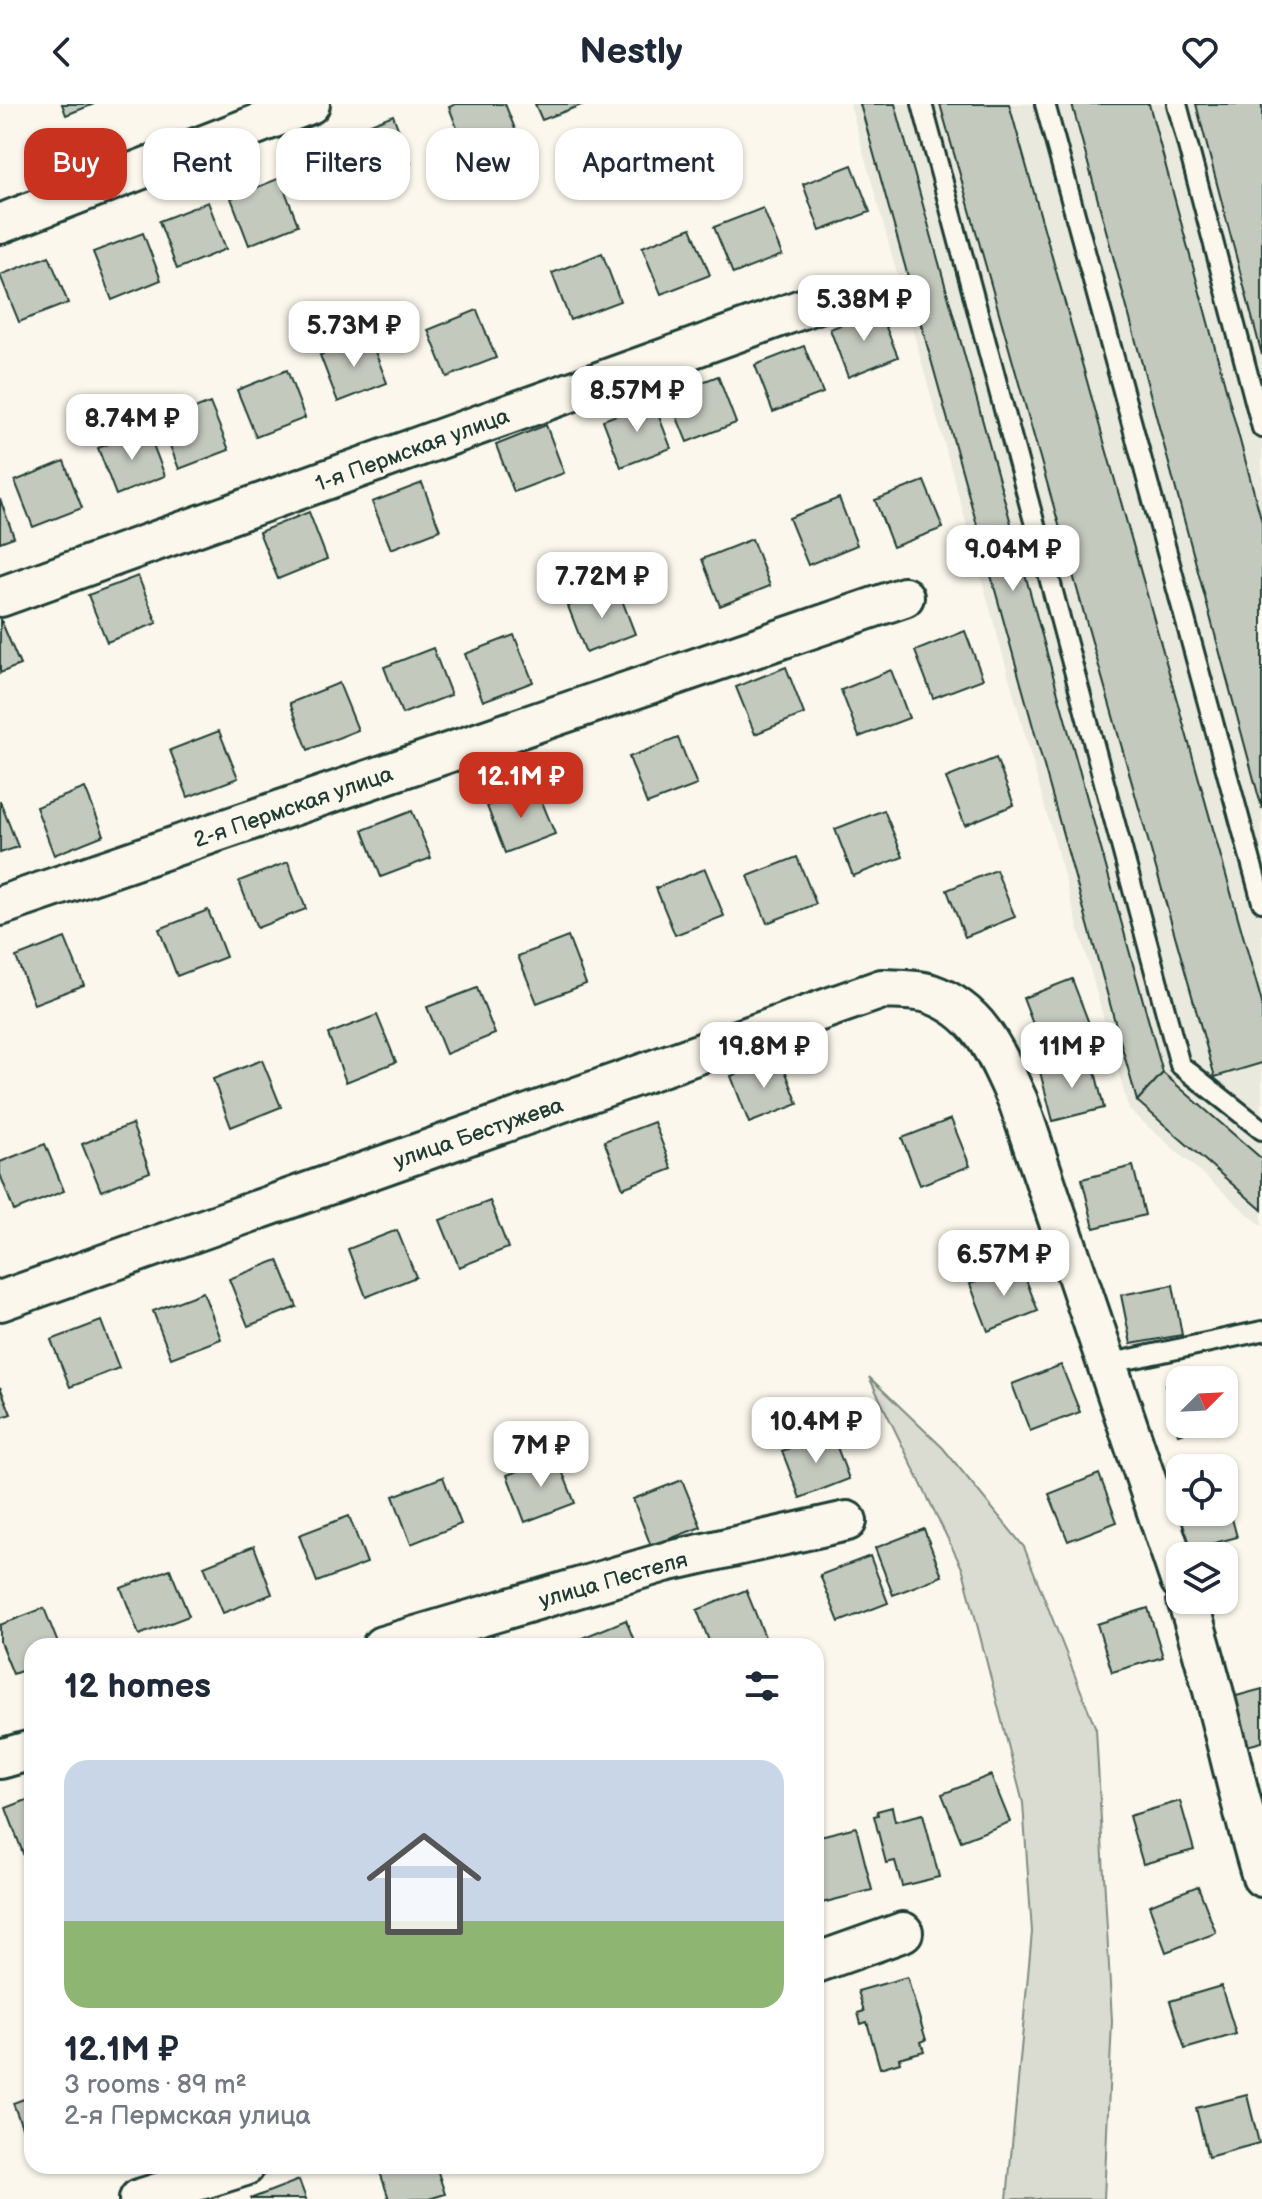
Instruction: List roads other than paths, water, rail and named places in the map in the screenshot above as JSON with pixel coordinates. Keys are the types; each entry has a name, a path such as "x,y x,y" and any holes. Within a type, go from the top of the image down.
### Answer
{"street":[{"path":"0,224 310,104"},
{"name":"1-я Пермская улица","path":"0,597 824,301"},
{"name":"2-я Пермская улица","path":"0,906 904,597"},
{"name":"улица Бестужева","path":"0,1301 882,989 929,993 957,1007 988,1037 1018,1101 1107,1364"},
{"path":"1107,1364 1167,1542"},
{"name":"улица Пестеля","path":"409,1638 665,1562 847,1521"},
{"path":"1191,1614 1252,1810 1262,1877"},
{"path":"0,1759 24,1752"},
{"path":"824,1960 903,1932"},
{"path":"139,2199 214,2189 234,2174"}],"lane":[{"path":"922,104 1180,1065 1262,1130"},
{"path":"1045,104 1262,902"},
{"path":"1177,104 1262,428"},
{"path":"1107,1364 1262,1331"}]}
